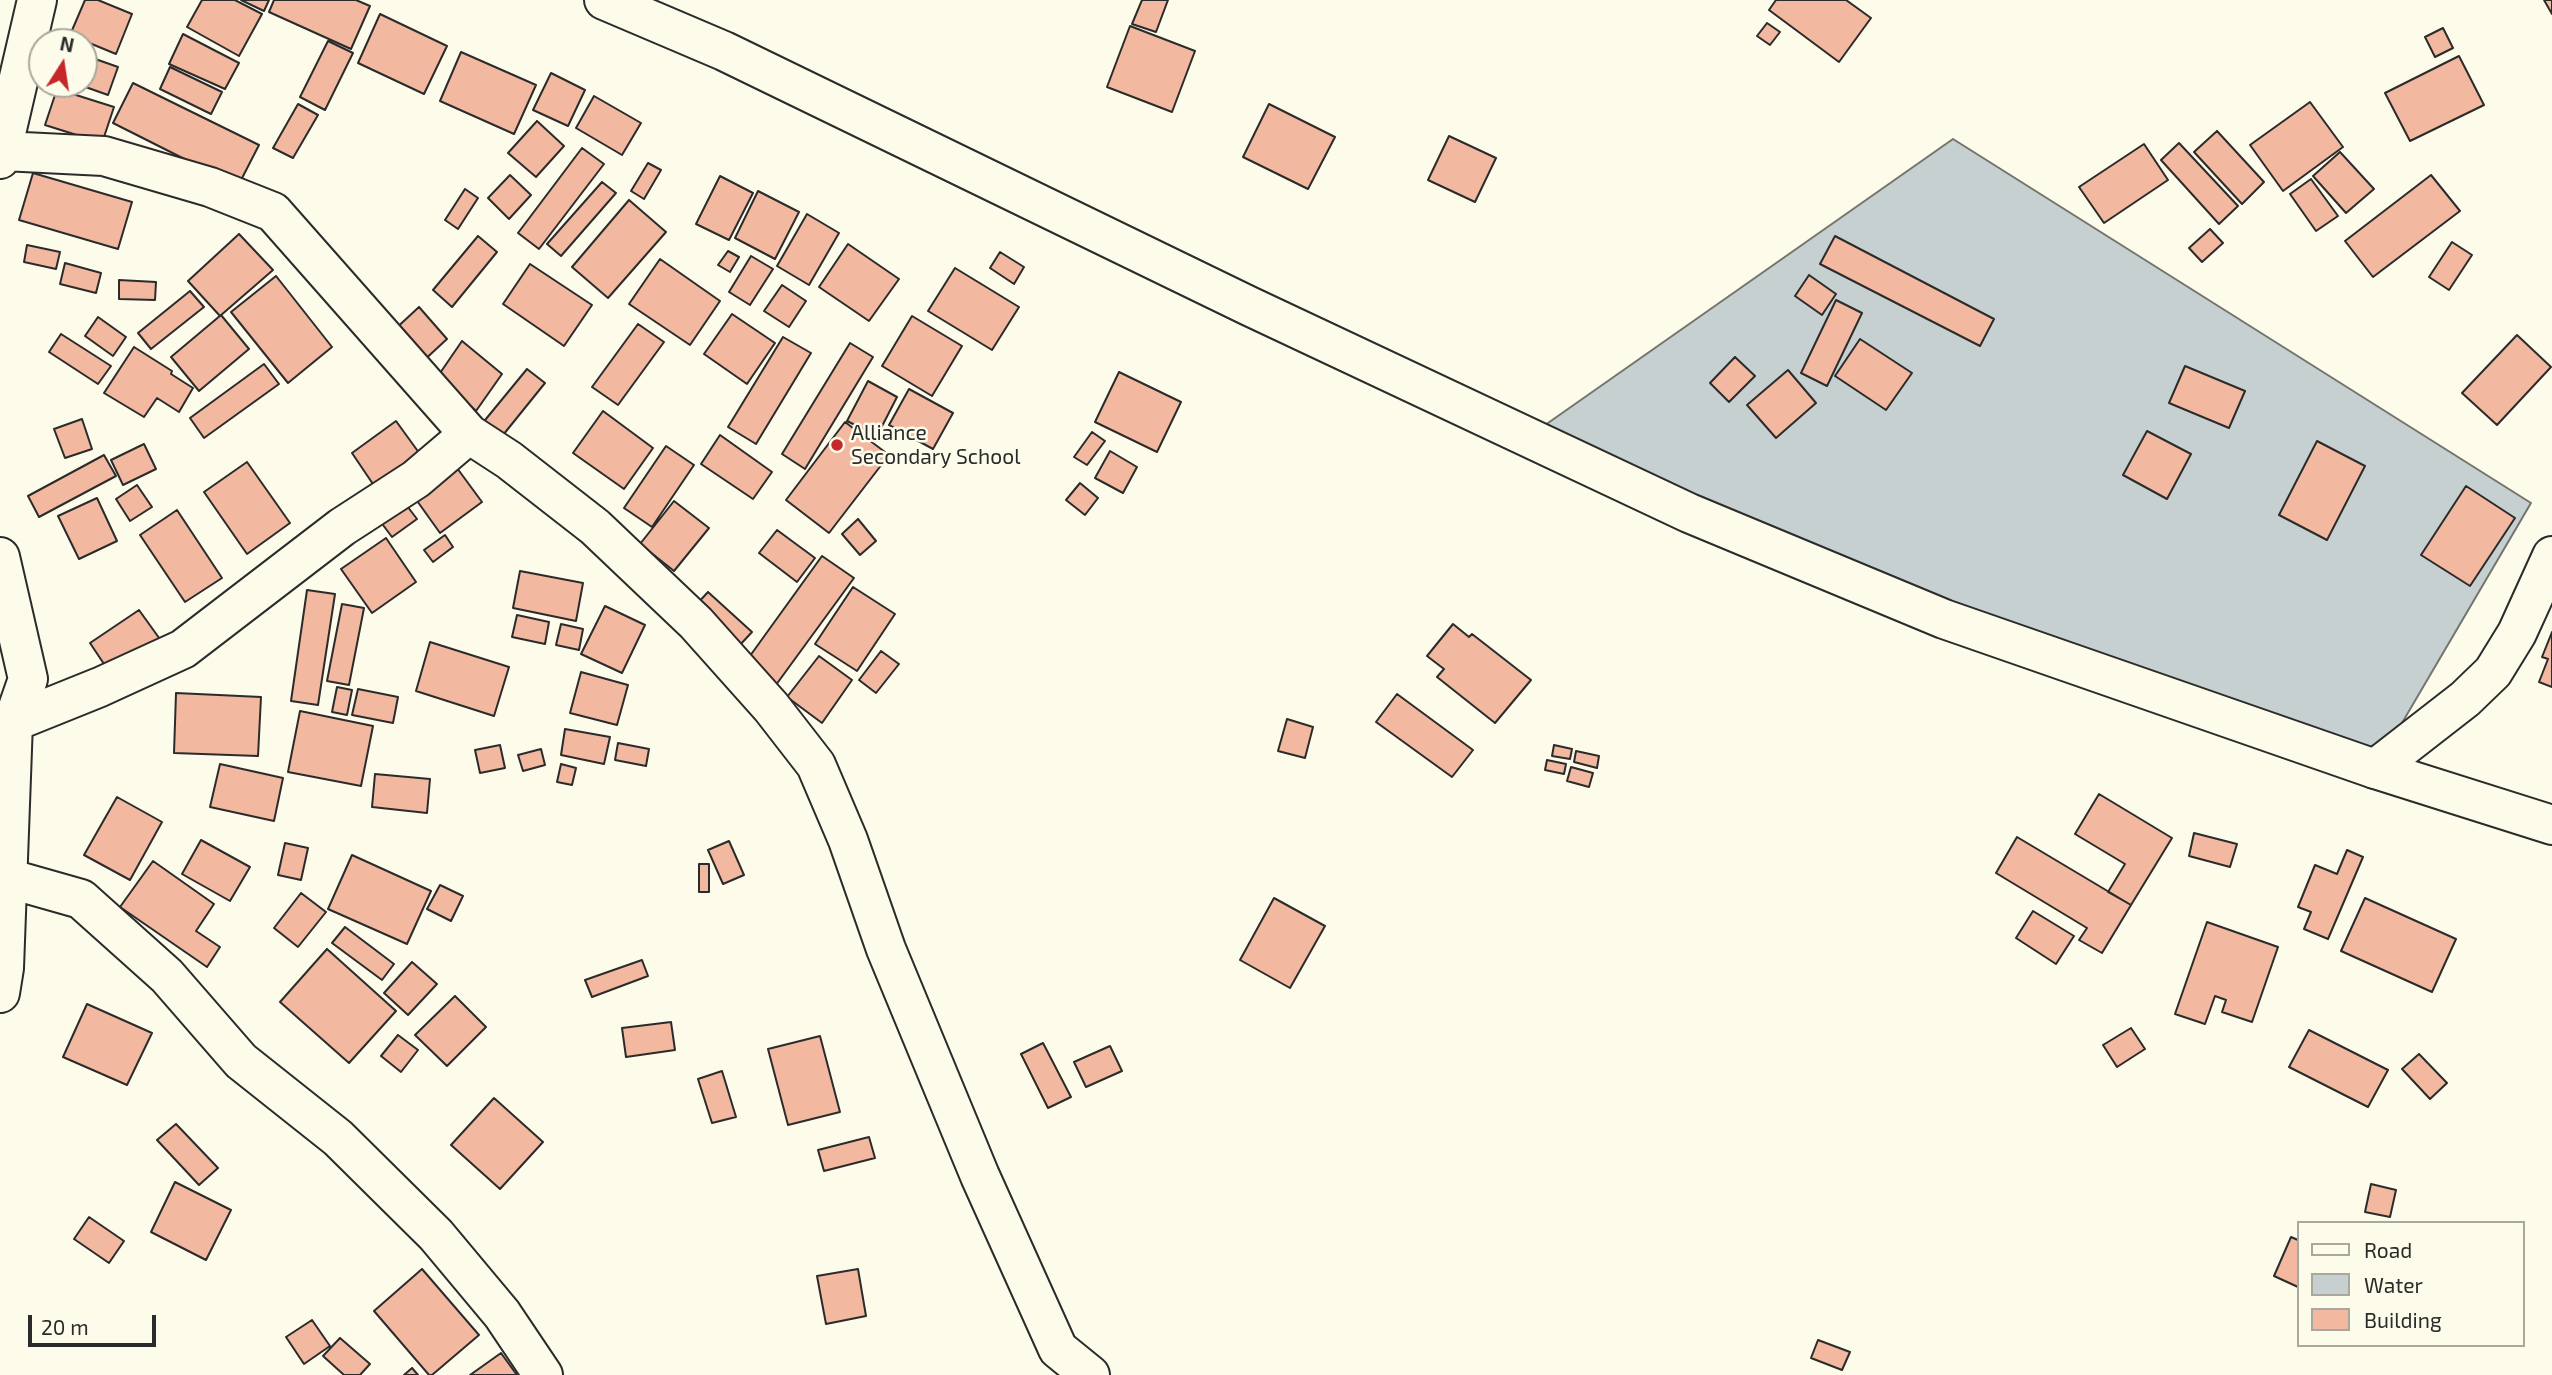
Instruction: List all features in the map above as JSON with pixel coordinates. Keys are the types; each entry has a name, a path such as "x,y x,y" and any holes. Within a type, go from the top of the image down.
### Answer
{"street":[{"path":"37,0 1,155 104,156 210,187 273,212 469,434 509,460 595,527 696,623 771,707 816,765 848,840 886,949 991,1200 1058,1349 1090,1375"},
{"path":"604,0 724,51 1249,306 1689,513 1944,620 2375,769 2552,825"},
{"path":"6,726 183,649 342,527 416,479 469,434"},
{"path":"2375,769 2465,699 2493,672 2517,633 2552,556"},
{"path":"0,557 28,679 6,726 7,878 4,968 0,993"},
{"path":"7,878 81,899 167,976 241,1060 338,1138 436,1235 502,1314 543,1375"}],"water":[{"path":"1953,139 2531,503 2375,769 1528,437"}],"building":[{"path":"85,0 98,0 132,14 116,54 98,47 98,28 73,28"},
{"path":"202,0 235,0 262,14 239,56 187,27"},
{"path":"241,0 269,0 264,11"},
{"path":"274,0 356,0 370,6 351,49 269,12"},
{"path":"1142,0 1168,0 1156,32 1132,24"},
{"path":"1776,0 1846,0 1871,18 1839,62 1769,10"},
{"path":"2544,0 2552,0 2552,14"},
{"path":"380,14 447,46 424,94 358,63"},
{"path":"1767,23 1780,32 1770,45 1757,36"},
{"path":"1130,26 1195,51 1172,112 1107,87"},
{"path":"2443,28 2453,48 2435,57 2425,37"},
{"path":"183,34 239,63 225,89 169,64"},
{"path":"328,41 353,53 325,110 300,97"},
{"path":"461,52 536,85 514,134 440,101"},
{"path":"2459,56 2484,105 2410,141 2385,93"},
{"path":"98,60 118,67 108,95 98,91"},
{"path":"170,67 222,92 211,114 160,89"},
{"path":"551,73 585,90 568,126 533,110"},
{"path":"133,83 259,145 238,186 113,123"},
{"path":"594,96 641,123 622,155 576,128"},
{"path":"54,98 86,98 114,107 102,143 45,125"},
{"path":"2310,102 2343,147 2283,191 2250,145"},
{"path":"298,104 318,115 293,158 273,148"},
{"path":"1269,104 1335,137 1308,189 1243,157"},
{"path":"537,121 564,146 536,177 508,153"},
{"path":"2217,131 2264,182 2242,204 2194,152"},
{"path":"1449,136 1496,158 1475,202 1428,180"},
{"path":"2179,143 2238,206 2219,224 2161,160"},
{"path":"2144,144 2168,180 2104,223 2079,187"},
{"path":"582,148 604,164 539,249 518,233"},
{"path":"2340,152 2374,189 2346,213 2313,176"},
{"path":"648,163 661,170 644,199 631,191"},
{"path":"33,173 132,202 118,249 19,220"},
{"path":"510,175 531,195 509,219 488,198"},
{"path":"2431,175 2460,211 2373,277 2345,241"},
{"path":"720,176 753,193 729,240 696,224"},
{"path":"2311,179 2338,216 2316,231 2290,194"},
{"path":"602,182 616,193 561,256 547,244"},
{"path":"465,189 478,198 458,229 445,220"},
{"path":"758,191 799,212 775,259 735,238"},
{"path":"629,200 666,232 608,298 572,267"},
{"path":"807,214 839,233 809,285 777,266"},
{"path":"2210,229 2223,243 2202,262 2189,248"},
{"path":"239,234 273,270 220,316 188,281"},
{"path":"478,236 497,252 452,307 433,290"},
{"path":"1835,236 1994,319 1980,346 1820,264"},
{"path":"2452,242 2472,255 2449,290 2429,277"},
{"path":"848,244 899,279 869,321 819,287"},
{"path":"27,245 60,252 56,269 24,262"},
{"path":"728,251 739,257 730,272 718,265"},
{"path":"1000,252 1024,267 1014,284 990,268"},
{"path":"751,256 773,269 750,305 729,292"},
{"path":"660,259 720,301 690,345 629,304"},
{"path":"65,263 101,273 96,293 60,284"},
{"path":"530,264 592,305 564,346 503,304"},
{"path":"955,268 1019,307 992,350 928,311"},
{"path":"1809,275 1836,294 1822,315 1795,296"},
{"path":"276,276 332,347 288,383 231,312"},
{"path":"119,280 156,282 155,300 119,299"},
{"path":"782,285 806,301 789,327 764,311"},
{"path":"190,291 204,307 151,349 138,333"},
{"path":"1836,300 1862,313 1827,386 1801,373"},
{"path":"419,307 447,339 420,364 392,332"},
{"path":"732,314 775,343 747,384 704,354"},
{"path":"221,315 249,349 199,391 171,357"},
{"path":"912,316 962,346 932,396 882,366"},
{"path":"98,317 126,337 113,356 85,336"},
{"path":"638,324 664,342 618,405 592,387"},
{"path":"61,334 111,366 98,384 49,352"},
{"path":"2517,335 2551,367 2497,425 2462,393"},
{"path":"783,337 811,353 756,444 728,427"},
{"path":"1860,339 1912,373 1886,410 1835,376"},
{"path":"462,341 502,374 476,411 438,376"},
{"path":"850,343 873,357 805,469 782,454"},
{"path":"134,347 193,388 179,412 157,398 144,417 104,393"},
{"path":"1735,357 1755,376 1729,402 1710,383"},
{"path":"264,364 279,384 204,438 190,418"},
{"path":"2185,366 2245,391 2229,428 2169,403"},
{"path":"527,369 545,383 499,440 481,425"},
{"path":"1788,370 1816,403 1776,438 1747,405"},
{"path":"1119,372 1181,402 1157,452 1095,422"},
{"path":"868,381 897,397 877,436 847,421"},
{"path":"909,389 953,413 933,449 889,425"},
{"path":"603,411 653,448 624,489 573,453"},
{"path":"82,419 92,449 65,458 54,429"},
{"path":"396,421 425,461 379,493 352,453"},
{"path":"845,422 889,455 829,533 786,500"},
{"path":"2147,431 2191,454 2167,499 2123,475"},
{"path":"1092,432 1105,441 1087,465 1074,457"},
{"path":"720,435 772,472 753,499 701,464"},
{"path":"2317,441 2365,466 2327,540 2279,515"},
{"path":"144,444 156,469 123,485 111,460"},
{"path":"666,446 694,465 652,527 624,508"},
{"path":"1110,451 1137,467 1123,493 1095,478"},
{"path":"104,455 116,476 39,517 28,496"},
{"path":"247,462 290,523 247,554 204,492"},
{"path":"457,468 482,502 440,533 415,498"},
{"path":"1080,483 1098,498 1085,515 1066,500"},
{"path":"137,485 152,507 130,521 116,499"},
{"path":"2466,486 2515,518 2470,586 2421,555"},
{"path":"97,498 117,541 79,559 58,516"},
{"path":"401,498 417,519 392,537 377,517"},
{"path":"674,501 709,528 674,571 640,544"},
{"path":"177,510 222,578 185,602 140,535"},
{"path":"858,519 876,541 860,555 842,534"},
{"path":"777,530 815,558 797,582 759,553"},
{"path":"445,535 453,547 433,562 424,550"},
{"path":"386,538 416,582 372,613 341,569"},
{"path":"822,556 854,578 773,689 742,667"},
{"path":"520,571 583,583 576,621 513,608"},
{"path":"853,587 895,614 857,671 815,644"},
{"path":"307,590 335,594 318,705 291,701"},
{"path":"708,592 752,632 739,646 695,606"},
{"path":"342,604 364,608 349,685 327,681"},
{"path":"605,606 645,625 622,673 581,654"},
{"path":"139,610 162,642 112,676 90,643"},
{"path":"517,615 549,622 545,644 512,637"},
{"path":"561,624 583,629 579,650 556,645"},
{"path":"1453,624 1469,637 1472,634 1531,680 1495,723 1437,677 1444,669 1427,656"},
{"path":"2552,632 2552,687 2539,682 2548,659 2542,657"},
{"path":"430,642 509,667 494,716 416,691"},
{"path":"881,651 899,664 876,693 859,680"},
{"path":"819,656 852,680 822,723 787,697"},
{"path":"581,672 628,685 617,725 570,713"},
{"path":"337,687 352,690 347,715 332,712"},
{"path":"358,689 398,697 393,723 352,715"},
{"path":"176,693 261,697 258,756 174,753"},
{"path":"1397,694 1473,750 1452,777 1376,722"},
{"path":"300,711 373,726 361,786 288,772"},
{"path":"1287,719 1313,727 1305,758 1278,751"},
{"path":"565,729 610,737 604,764 561,755"},
{"path":"618,743 649,749 646,766 615,760"},
{"path":"500,745 505,768 480,773 475,750"},
{"path":"1554,745 1572,749 1570,759 1552,756"},
{"path":"541,749 545,765 523,771 518,755"},
{"path":"1576,751 1599,756 1597,768 1574,762"},
{"path":"1547,760 1566,764 1564,774 1545,770"},
{"path":"220,764 283,778 274,821 210,807"},
{"path":"561,764 576,768 572,785 557,782"},
{"path":"1571,767 1593,773 1589,787 1567,781"},
{"path":"375,774 430,779 427,813 372,807"},
{"path":"2099,794 2172,838 2131,905 2108,892 2125,864 2075,834"},
{"path":"117,797 162,822 130,880 84,855"},
{"path":"2194,833 2237,844 2230,867 2189,856"},
{"path":"2017,837 2131,905 2102,953 2079,940 2087,928 1996,873"},
{"path":"201,840 250,867 230,901 182,874"},
{"path":"729,841 744,875 723,884 708,850"},
{"path":"285,843 308,848 301,880 278,875"},
{"path":"2347,850 2363,857 2328,939 2304,929 2311,912 2298,907 2315,865 2337,874"},
{"path":"352,855 431,891 407,944 328,909"},
{"path":"153,861 214,904 196,931 220,947 207,967 120,907"},
{"path":"699,864 709,864 709,892 699,892"},
{"path":"440,885 463,896 451,921 427,909"},
{"path":"301,893 326,912 298,947 274,928"},
{"path":"1274,898 1325,926 1290,988 1240,960"},
{"path":"2365,898 2456,939 2432,992 2341,951"},
{"path":"2033,911 2074,936 2056,964 2016,938"},
{"path":"2207,922 2278,947 2252,1022 2222,1012 2226,1000 2215,996 2205,1024 2175,1014"},
{"path":"345,927 394,964 382,980 332,943"},
{"path":"327,949 396,1011 349,1063 280,1002"},
{"path":"642,960 648,976 592,997 585,980"},
{"path":"412,962 437,984 408,1015 384,993"},
{"path":"455,996 486,1027 447,1066 415,1035"},
{"path":"87,1004 152,1033 127,1085 63,1057"},
{"path":"671,1022 675,1050 626,1057 622,1028"},
{"path":"2131,1028 2145,1049 2117,1067 2103,1045"},
{"path":"2309,1030 2388,1070 2368,1107 2289,1067"},
{"path":"398,1035 418,1050 401,1072 381,1056"},
{"path":"820,1036 840,1112 788,1125 768,1049"},
{"path":"1043,1043 1071,1097 1048,1108 1021,1054"},
{"path":"1110,1046 1122,1071 1086,1087 1074,1062"},
{"path":"2419,1054 2447,1083 2430,1099 2402,1069"},
{"path":"722,1071 736,1117 712,1123 698,1079"},
{"path":"494,1098 543,1142 500,1189 451,1145"},
{"path":"176,1124 218,1168 199,1185 157,1140"},
{"path":"869,1137 875,1158 824,1171 818,1150"},
{"path":"175,1182 231,1210 206,1260 151,1232"},
{"path":"2371,1184 2396,1190 2390,1217 2365,1212"},
{"path":"89,1217 124,1241 109,1263 74,1239"},
{"path":"2291,1237 2296,1239 2296,1286 2274,1276"},
{"path":"422,1269 479,1335 432,1375 429,1375 374,1311"},
{"path":"858,1269 866,1316 826,1324 817,1276"},
{"path":"312,1320 330,1346 304,1364 286,1337"},
{"path":"340,1338 370,1364 360,1375 344,1375 323,1356"},
{"path":"1818,1340 1850,1352 1842,1370 1811,1358"},
{"path":"501,1353 517,1375 470,1375"},
{"path":"412,1368 418,1375 404,1375"}],"place":[{"name":"Alliance Secondary School","path":"837,445"}]}
